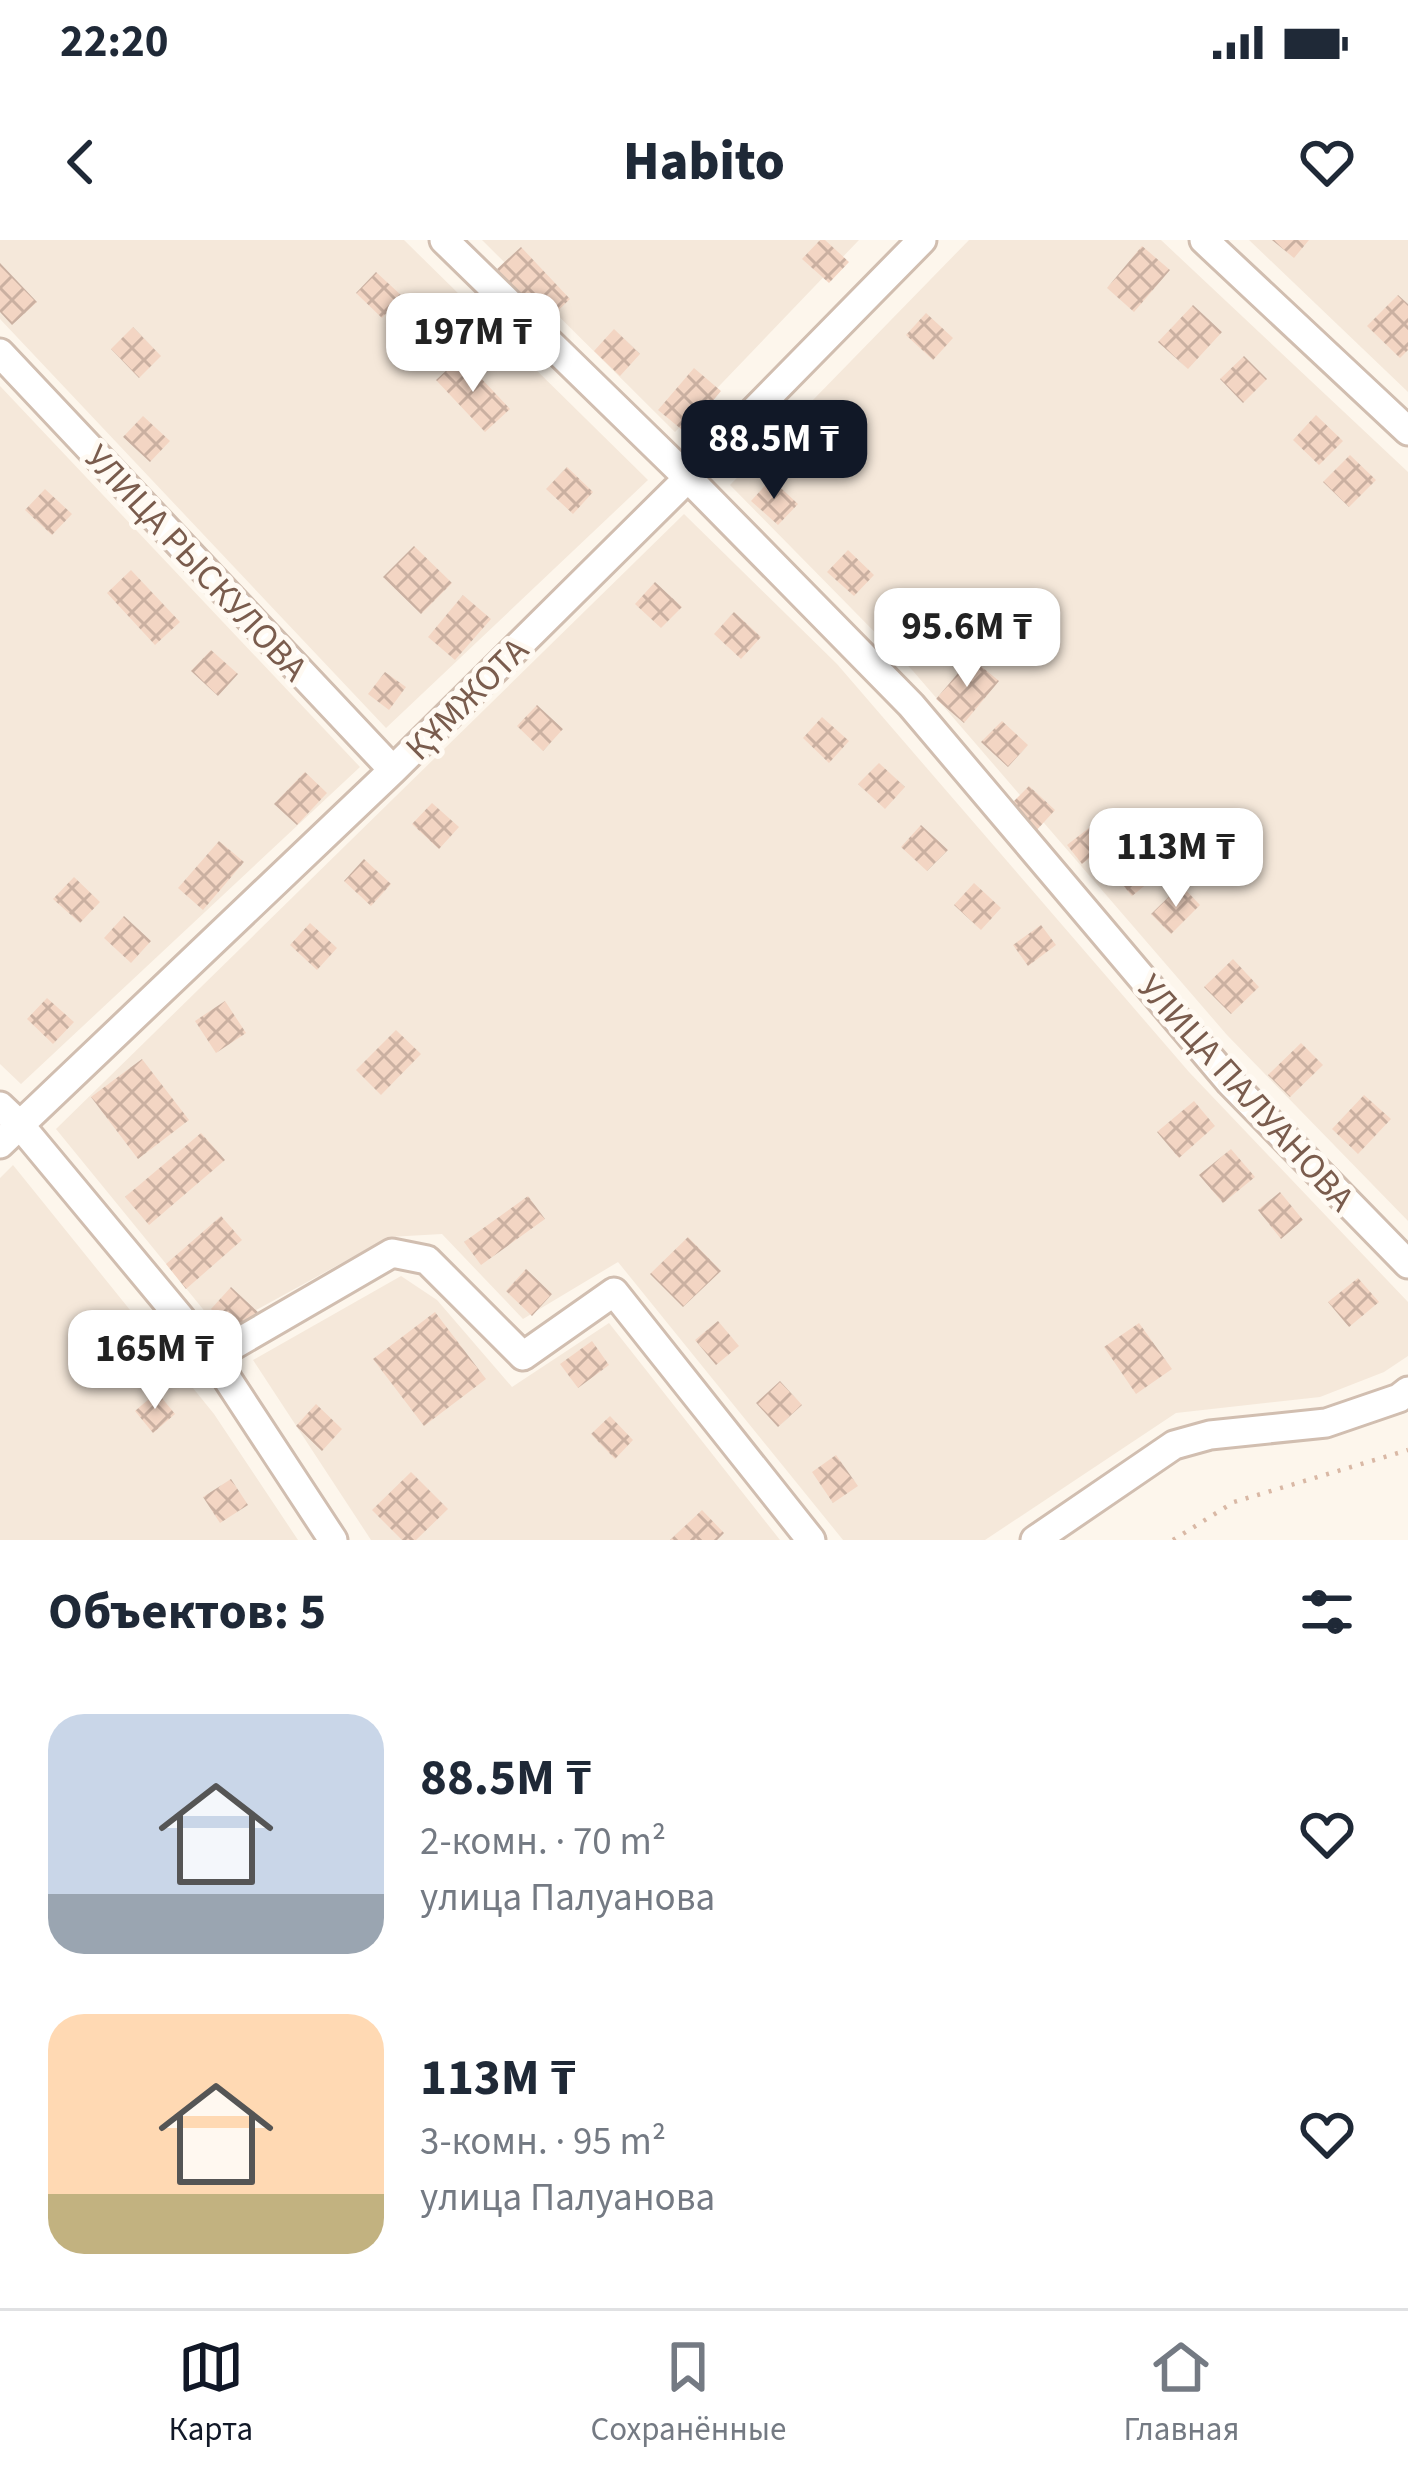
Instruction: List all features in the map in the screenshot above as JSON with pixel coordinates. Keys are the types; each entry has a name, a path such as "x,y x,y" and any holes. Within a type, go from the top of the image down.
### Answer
{"street":[{"name":"УЛИЦА ПАЛУАНОВА","path":"444,240 911,705 1231,1082 1408,1264"},
{"name":"ҚҰМЖОТА","path":"6,1125 393,770 922,240"},
{"path":"1204,240 1408,431"},
{"name":"УЛИЦА РЫСКУЛОВА","path":"0,353 393,770"},
{"path":"6,1125 213,1357 333,1540"},
{"path":"213,1357 392,1253 427,1260 523,1356 614,1292 811,1540"},
{"path":"1035,1540 1174,1445 1210,1435 1326,1423 1400,1398 1408,1391"}],"path":[{"path":"1174,1540 1234,1502 1408,1450"}],"shaded area":[{"path":"0,240 404,240 648,480 386,728 0,319"},
{"path":"482,240 859,240 675,432"},
{"path":"969,240 1161,240 1408,472 1408,1221 1227,1035 913,671 730,485"},
{"path":"1249,240 1408,240 1408,392"},
{"path":"0,386 360,767 21,1084 0,1064"},
{"path":"684,514 837,664 1189,1072 1408,1302 1408,1356 1384,1372 1320,1397 1176,1413 985,1540 843,1540 618,1262 523,1319 442,1234 389,1237 220,1330 56,1129"},
{"path":"13,1165 214,1414 298,1540 0,1540 0,1178"},
{"path":"401,1276 437,1300 512,1387 609,1323 780,1540 371,1540 253,1360"}],"building":[{"path":"820,240 849,262 829,283 802,259"},
{"path":"1272,240 1309,240 1294,258"},
{"path":"1142,246 1170,270 1134,312 1107,288"},
{"path":"521,247 570,299 546,322 497,269"},
{"path":"0,263 37,302 12,325 0,312"},
{"path":"376,272 402,296 382,318 356,293"},
{"path":"1398,295 1408,304 1408,350 1400,358 1367,326"},
{"path":"1193,305 1222,332 1188,369 1158,342"},
{"path":"926,313 953,338 933,360 906,335"},
{"path":"133,327 161,356 139,378 111,349"},
{"path":"614,329 640,354 620,376 594,351"},
{"path":"1244,356 1267,379 1243,403 1220,379"},
{"path":"461,357 510,409 485,432 436,380"},
{"path":"694,368 721,391 686,433 658,410"},
{"path":"1316,415 1343,441 1319,465 1293,440"},
{"path":"143,416 170,441 150,462 123,437"},
{"path":"1350,455 1376,480 1349,507 1323,482"},
{"path":"567,467 593,492 573,514 546,489"},
{"path":"771,479 798,504 778,525 751,501"},
{"path":"45,489 72,514 52,535 25,510"},
{"path":"414,546 452,583 421,614 383,577"},
{"path":"848,550 874,575 854,596 827,572"},
{"path":"131,570 180,622 155,645 107,593"},
{"path":"655,582 682,607 661,628 635,604"},
{"path":"463,595 491,619 455,660 428,637"},
{"path":"734,612 761,637 741,659 714,634"},
{"path":"211,650 238,674 218,696 191,671"},
{"path":"971,658 999,681 964,723 936,699"},
{"path":"385,672 406,687 389,710 368,694"},
{"path":"537,705 563,729 543,751 517,726"},
{"path":"822,717 849,741 829,763 803,738"},
{"path":"1002,721 1028,745 1008,767 981,742"},
{"path":"879,763 905,787 885,809 858,784"},
{"path":"305,772 327,793 297,825 274,804"},
{"path":"1029,786 1055,810 1035,832 1008,807"},
{"path":"432,803 459,827 439,849 412,824"},
{"path":"1094,824 1109,843 1082,864 1067,845"},
{"path":"921,825 948,850 927,871 901,847"},
{"path":"219,841 244,862 203,910 178,888"},
{"path":"1134,854 1154,878 1132,896 1112,872"},
{"path":"364,859 391,884 371,906 344,881"},
{"path":"74,877 100,902 80,923 53,899"},
{"path":"974,883 1001,908 981,930 954,905"},
{"path":"1181,885 1200,905 1171,934 1151,914"},
{"path":"124,916 151,941 131,963 104,938"},
{"path":"310,923 337,948 317,970 290,945"},
{"path":"1041,925 1056,945 1028,966 1013,945"},
{"path":"1233,959 1259,987 1231,1014 1204,987"},
{"path":"47,998 74,1022 53,1044 27,1019"},
{"path":"225,1001 246,1033 216,1053 195,1021"},
{"path":"396,1030 421,1054 381,1095 356,1070"},
{"path":"1301,1043 1323,1065 1290,1097 1268,1075"},
{"path":"142,1059 189,1120 138,1159 91,1097"},
{"path":"1364,1095 1391,1119 1358,1154 1332,1129"},
{"path":"1194,1101 1215,1126 1179,1158 1157,1132"},
{"path":"201,1133 225,1160 149,1225 125,1197"},
{"path":"1231,1149 1255,1177 1223,1203 1199,1175"},
{"path":"1280,1192 1303,1220 1281,1239 1258,1210"},
{"path":"528,1196 545,1219 481,1265 464,1242"},
{"path":"221,1216 242,1240 186,1289 166,1264"},
{"path":"688,1237 721,1271 683,1307 650,1274"},
{"path":"526,1269 552,1294 532,1316 506,1291"},
{"path":"1358,1278 1379,1302 1349,1327 1328,1302"},
{"path":"231,1287 258,1312 238,1334 211,1309"},
{"path":"435,1312 486,1379 424,1426 373,1359"},
{"path":"718,1321 739,1346 716,1365 695,1340"},
{"path":"1139,1323 1172,1369 1136,1394 1104,1347"},
{"path":"592,1341 609,1365 578,1388 560,1364"},
{"path":"780,1381 802,1405 778,1427 756,1403"},
{"path":"157,1392 175,1414 153,1433 135,1411"},
{"path":"316,1404 342,1429 322,1451 296,1426"},
{"path":"610,1416 633,1440 615,1459 591,1434"},
{"path":"836,1455 858,1486 833,1503 812,1472"},
{"path":"411,1472 448,1509 416,1540 402,1540 372,1510"},
{"path":"231,1479 248,1505 220,1523 203,1497"},
{"path":"702,1510 724,1533 717,1540 670,1540"}]}
